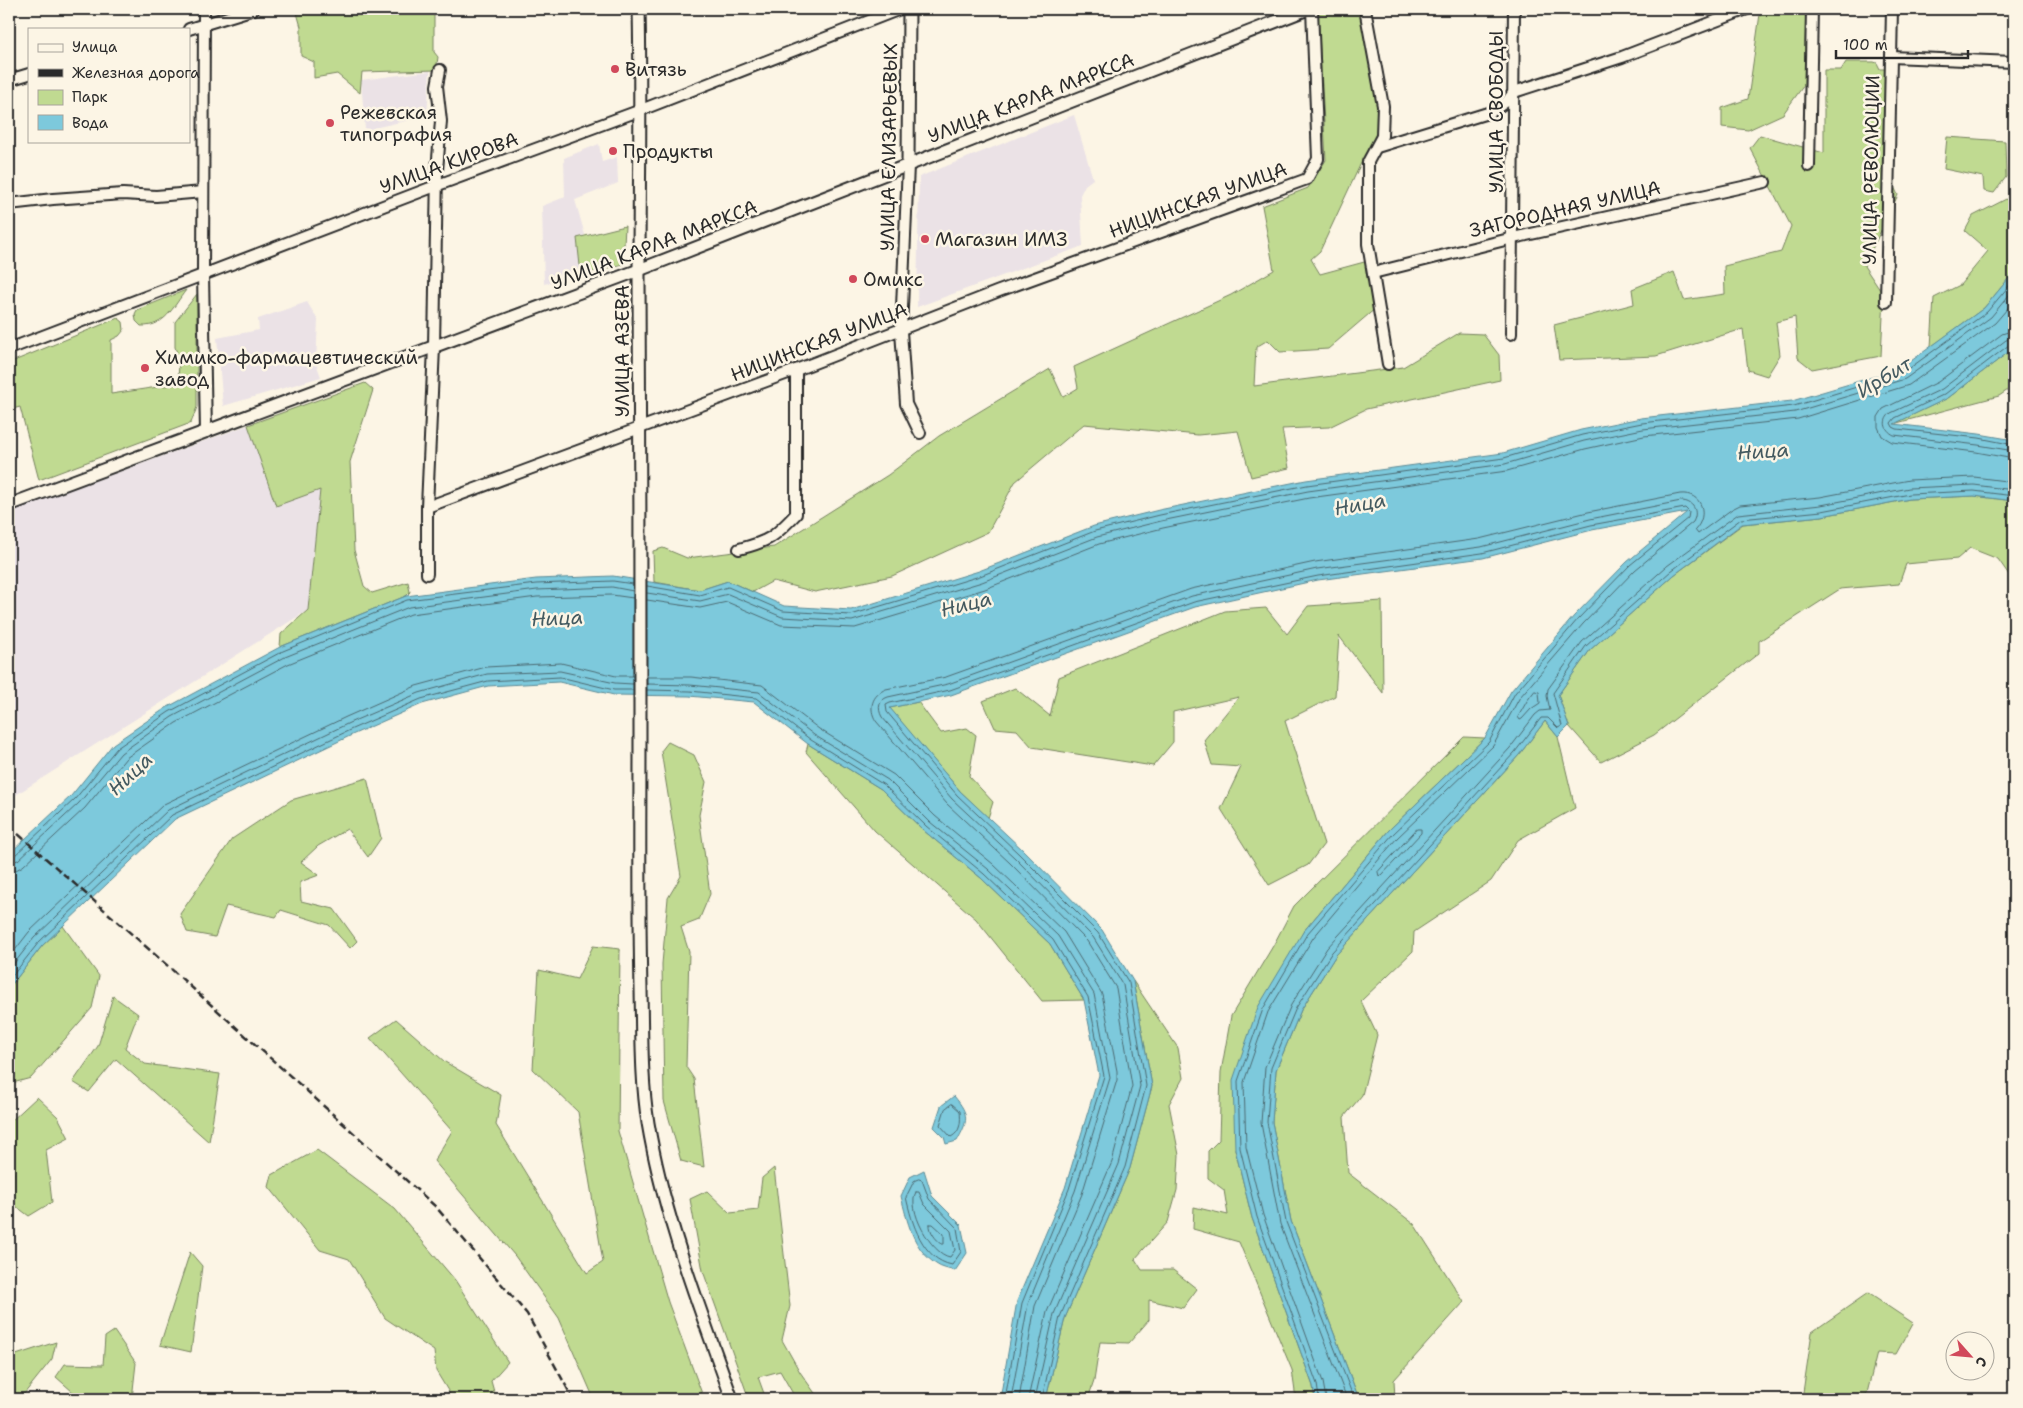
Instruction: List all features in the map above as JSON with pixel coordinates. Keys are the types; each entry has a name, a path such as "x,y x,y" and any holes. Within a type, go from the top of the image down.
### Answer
{"street":[{"path":"204,9 203,275 206,432"},
{"path":"190,29 254,9"},
{"name":"УЛИЦА АЗЕВА","path":"640,9 639,428 642,543 640,933 643,1074 648,1119 657,1170 671,1224 732,1399"},
{"name":"УЛИЦА КИРОВА","path":"9,349 438,185 641,110 900,9"},
{"name":"УЛИЦА ЕЛИЗАРЬЕВЫХ","path":"909,9 908,165 901,330 906,404 920,433"},
{"name":"УЛИЦА КАРЛА МАРКСА","path":"9,505 639,270 1310,9"},
{"name":"НИЦИНСКАЯ УЛИЦА","path":"427,507 796,370 999,291 1307,179 1318,159 1310,9"},
{"path":"1365,9 1384,106 1382,136 1368,162 1368,244 1388,364"},
{"name":"УЛИЦА СВОБОДЫ","path":"1511,334 1514,9"},
{"path":"1377,146 1491,112 1507,101 1514,92 1622,57 1747,9"},
{"path":"1809,166 1812,9"},
{"name":"УЛИЦА РЕВОЛЮЦИИ","path":"1886,302 1892,9"},
{"path":"1892,57 2014,62"},
{"path":"427,574 427,507 434,347 437,171 441,121 437,86 440,70"},
{"path":"9,80 28,74"},
{"name":"ЗАГОРОДНАЯ УЛИЦА","path":"1373,272 1513,238 1765,182"},
{"path":"9,204 124,194 156,196 203,192"},
{"path":"739,549 762,543 776,535 796,514 796,370"}],"shaded area":[{"path":"430,71 427,116 365,130 361,80"},
{"path":"1074,115 1093,179 1085,185 1080,195 1083,246 917,307 919,177"},
{"path":"599,144 602,162 617,157 618,183 575,200 585,235 577,238 581,275 544,284 542,206 565,197 564,158"},
{"path":"307,302 318,320 316,363 321,377 223,406 217,338 259,330 258,319"},
{"name":"Химико-фармацевтический завод","path":"248,425 276,506 320,489 308,610 14,796 9,789 9,512"}],"green space":[{"path":"296,9 434,9 434,52 438,57 436,70 362,72 360,93 337,74 314,78 314,62 301,56 301,27"},
{"path":"1331,9 1359,9 1379,107 1378,134 1361,163 1320,251 1311,259 1320,274 1368,261 1376,308 1328,349 1280,352 1268,340 1256,347 1254,386 1403,367 1459,333 1483,334 1499,355 1500,380 1366,409 1329,427 1282,429 1289,468 1251,477 1238,431 1198,435 1084,424 1015,482 988,532 892,576 815,592 773,581 753,592 728,581 700,590 654,582 653,551 663,548 687,558 774,547 888,475 939,436 1050,369 1063,397 1078,388 1074,367 1231,295 1274,270 1262,206 1308,188 1326,160 1318,13"},
{"path":"1778,9 1806,9 1804,85 1783,114 1748,130 1722,127 1722,108 1748,99 1760,14"},
{"path":"1846,62 1874,62 1877,63 1880,69 1885,69 1883,164 1898,195 1864,266 1884,296 1881,356 1812,369 1798,358 1795,317 1776,322 1780,355 1767,376 1748,370 1743,329 1656,356 1559,360 1554,325 1634,304 1632,289 1674,272 1684,300 1725,294 1724,266 1781,252 1791,226 1750,148 1760,135 1824,153 1824,70 1841,70"},
{"path":"1947,137 2005,141 2006,177 1994,193 1984,191 1983,177 1944,169"},
{"path":"2014,195 2014,272 1984,308 1931,347 1934,298 1960,285 1988,251 1965,231 1973,216"},
{"path":"625,226 623,264 581,275 577,238"},
{"path":"186,290 168,315 162,320 141,326 136,321 135,314 137,310"},
{"path":"197,294 197,407 191,423 39,480 20,407 9,410 9,363 118,318 123,322 124,330 119,336 111,340 111,394 178,384 179,360 175,347 175,322"},
{"path":"2014,348 2014,386 1999,396 1893,424 1948,398"},
{"path":"365,383 373,390 350,462 354,550 364,586 372,593 408,582 410,592 406,596 280,647 281,634 308,610 320,490 276,506 248,425"},
{"path":"1974,496 2014,501 2014,582 1998,559 1970,548 1957,559 1906,564 1899,584 1840,589 1759,641 1759,653 1654,735 1601,762 1569,726 1558,695 1590,650 1674,575 1743,524 1822,516 1910,499"},
{"path":"1382,601 1383,693 1339,636 1335,696 1285,721 1324,844 1308,865 1269,885 1221,809 1241,767 1212,765 1204,740 1239,697 1173,712 1173,742 1153,766 1032,747 1017,730 995,728 983,701 1015,688 1050,716 1059,677 1225,611 1266,608 1287,634 1308,606"},
{"path":"918,702 941,733 967,728 976,735 969,776 993,802 988,818 960,791 889,708"},
{"path":"1545,721 1558,737 1575,808 1518,840 1491,881 1414,932 1413,951 1361,1001 1377,1035 1362,1095 1344,1117 1348,1173 1414,1224 1464,1302 1394,1380 1395,1399 1359,1399 1291,1221 1272,1122 1276,1070 1301,1010 1336,955 1519,755"},
{"path":"1464,737 1485,738 1389,830 1303,932 1235,1149 1252,1218 1313,1386 1315,1399 1296,1399 1292,1370 1239,1242 1193,1229 1194,1207 1228,1215 1224,1190 1208,1178 1208,1151 1219,1140 1221,1072 1231,1016 1273,946 1294,906"},
{"path":"668,742 694,755 706,782 699,815 710,894 699,920 681,927 689,952 686,1067 694,1079 704,1167 681,1161 664,1101 662,964 668,898 681,876 661,751"},
{"path":"808,744 881,789 923,830 981,878 1050,944 1084,1000 1042,1001 976,919 875,831 806,752"},
{"path":"367,778 381,838 368,857 347,829 318,846 301,862 319,875 300,882 301,901 334,909 357,941 350,948 329,925 281,910 276,917 226,906 215,937 187,932 180,914 232,839 291,800"},
{"path":"63,926 99,976 92,1008 31,1078 9,1084 9,988 42,946"},
{"path":"593,946 620,949 618,1131 668,1302 704,1399 594,1399 559,1318 515,1256 434,1161 452,1131 370,1038 396,1019 445,1062 501,1095 496,1125 587,1273 603,1262 578,1112 533,1069 539,970 577,979"},
{"path":"1133,981 1178,1048 1183,1078 1169,1104 1179,1155 1177,1190 1168,1222 1135,1259 1142,1270 1173,1270 1197,1289 1183,1308 1149,1300 1149,1320 1129,1343 1100,1342 1094,1381 1088,1399 1046,1399 1065,1318 1130,1168 1152,1086"},
{"path":"113,996 138,1014 125,1048 145,1064 220,1074 209,1142 116,1059 89,1092 73,1082 98,1046"},
{"path":"37,1097 58,1117 69,1138 46,1150 52,1202 29,1216 9,1201 9,1188 14,1173 9,1169 9,1123"},
{"path":"317,1150 395,1209 455,1280 508,1362 491,1381 496,1399 453,1399 436,1371 434,1351 385,1318 349,1259 320,1250 269,1187 272,1175"},
{"path":"774,1168 790,1306 782,1340 800,1372 819,1399 796,1399 780,1371 758,1377 766,1399 749,1399 703,1271 690,1199 707,1191 730,1213 758,1210 762,1178"},
{"path":"190,1252 202,1266 191,1352 160,1345"},
{"path":"1868,1293 1913,1323 1896,1354 1877,1353 1867,1393 1860,1399 1802,1399 1812,1332"},
{"path":"114,1331 136,1363 132,1399 81,1399 56,1377 65,1364 103,1365 105,1337"},
{"path":"56,1342 52,1359 20,1399 9,1399 9,1353 13,1356"}],"water":[{"path":"2014,272 2014,348 1948,398 1894,424 2014,440 2014,501 1974,496 1910,499 1822,516 1742,524 1674,575 1590,650 1558,695 1569,726 1558,737 1545,721 1519,755 1336,955 1301,1010 1276,1070 1272,1122 1291,1221 1359,1399 1315,1399 1313,1386 1252,1218 1235,1149 1233,1080 1258,1007 1303,932 1389,830 1485,738 1511,691 1574,616 1627,562 1687,512 1592,530 1483,558 1318,580 1195,607 951,695 890,708 960,791 1023,850 1102,930 1133,981 1152,1086 1130,1168 1065,1318 1046,1399 1000,1399 1017,1301 1065,1188 1099,1075 1084,1000 1050,944 981,878 923,830 881,789 808,744 754,702 689,696 614,695 559,682 488,686 422,704 354,734 175,819 42,946 9,988 9,854 71,796 113,744 166,708 280,647 406,596 536,579 613,576 700,590 728,581 784,606 851,610 979,571 1094,526 1159,510 1306,480 1503,453 1581,430 1641,418 1792,401 1900,369 1984,308"},
{"path":"954,1096 963,1108 966,1118 957,1141 946,1144 944,1137 934,1127 941,1106"},
{"path":"924,1170 932,1196 961,1225 967,1253 955,1271 940,1266 928,1258 916,1242 909,1225 901,1196 910,1177"}],"railway":[{"path":"9,826 436,1207 527,1314 573,1399"}],"place":[{"name":"Витязь","path":"615,69"},
{"name":"Режевская типография","path":"330,123"},
{"name":"Продукты","path":"613,151"},
{"name":"Магазин ИМЗ","path":"925,239"},
{"name":"Омикс","path":"853,279"},
{"name":"Химико-фармацевтический завод","path":"145,368"}],"water label":[{"name":"Ирбит","path":"1884,377"},
{"name":"Ница","path":"1763,451"},
{"name":"Ница","path":"1360,504"},
{"name":"Ница","path":"966,604"},
{"name":"Ница","path":"557,618"},
{"name":"Ница","path":"130,774"}]}
